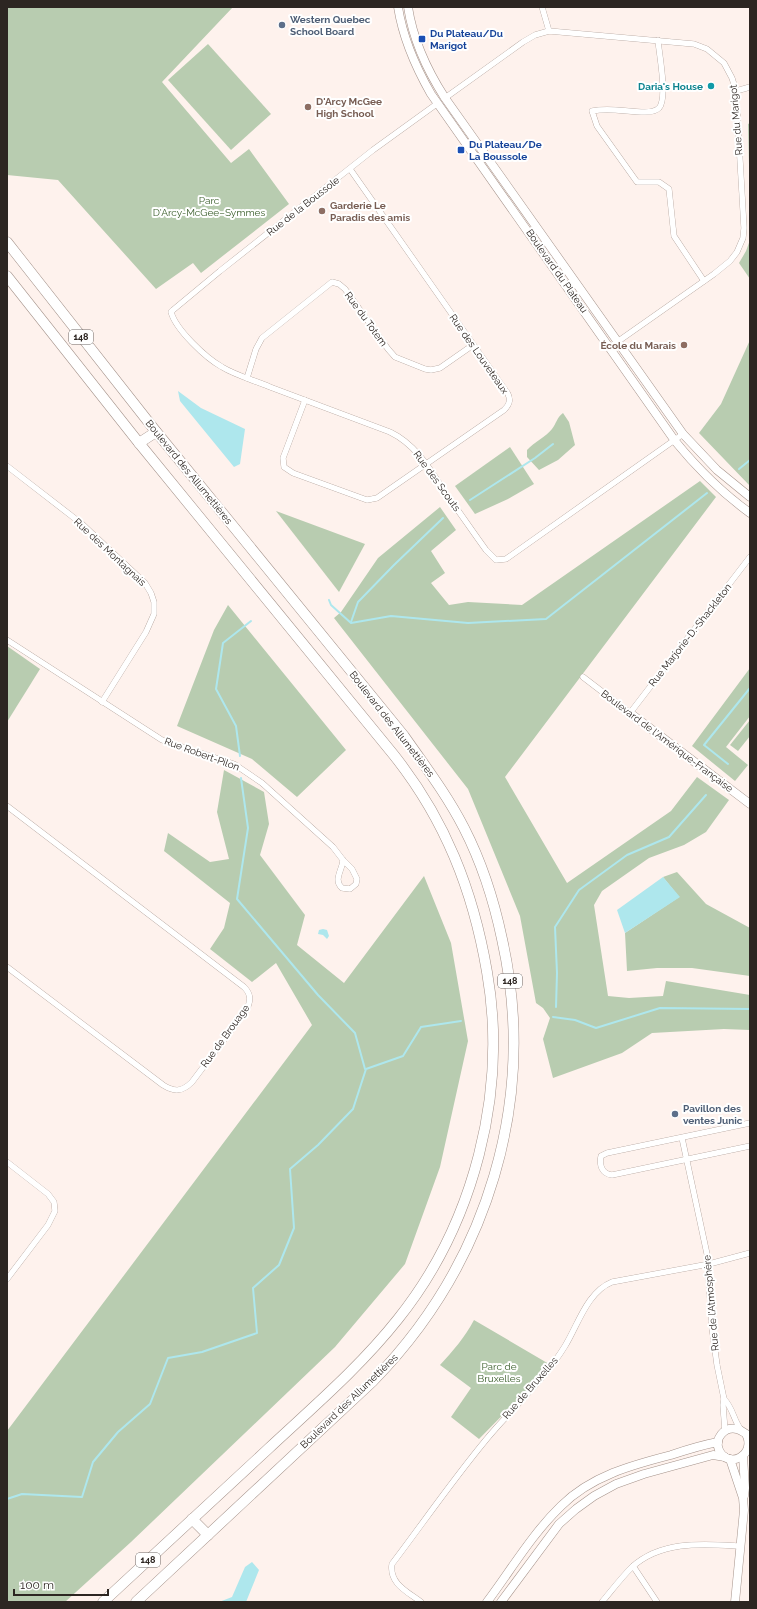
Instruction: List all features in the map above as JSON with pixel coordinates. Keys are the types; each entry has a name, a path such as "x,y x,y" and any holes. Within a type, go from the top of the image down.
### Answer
{"highway":[{"name":"Boulevard des Allumettières","path":"7,242 156,432 404,736 441,788 464,829 488,886 499,923 506,956 513,1020 513,1069 509,1105 499,1161 478,1226 445,1289 416,1332 384,1370 136,1602"},
{"name":"Boulevard des Allumettières","path":"7,276 139,443 401,765 425,800 451,847 471,902 485,961 491,998 493,1023 492,1075 480,1150 470,1184 457,1219 429,1275 399,1318 353,1370 103,1602"},
{"path":"139,443 156,432"},
{"path":"192,1519 208,1535"}],"main road":[{"name":"Boulevard du Plateau","path":"398,7 404,37 412,59 423,80 438,103 675,441 688,457 724,494 750,513"},
{"name":"Boulevard du Plateau","path":"408,7 421,54 445,98 683,434 717,470 750,497"},
{"path":"438,103 445,98"},
{"name":"Boulevard de l'Amérique-Française","path":"630,713 750,804"},
{"path":"736,1602 744,1510 743,1498 728,1458 719,1449 718,1442 720,1436 725,1431 733,1428 745,1433 749,1444 743,1498"},
{"path":"487,1602 544,1524 562,1505 581,1489 624,1468 718,1442"},
{"path":"501,1602 559,1524 594,1496 616,1484 644,1474 713,1455 735,1460 747,1452"}],"street":[{"path":"542,7 549,30"},
{"name":"Rue du Marigot","path":"445,98 523,42 549,30 694,44 707,49 724,63 732,78 736,91 744,215 743,238 737,252 730,261 610,347"},
{"path":"658,40 664,96 660,107 657,110 645,112 610,108 592,111 597,126 636,182 659,182 668,189 674,236 704,281"},
{"path":"736,91 750,87"},
{"name":"Rue de la Boussole","path":"171,312 226,266 350,170 373,150 438,103"},
{"name":"Rue des Louveteaux","path":"305,400 283,458 284,467 293,473 363,499 370,500 377,498 504,410 508,404 508,394 350,170"},
{"name":"Rue du Totem","path":"248,378 256,349 262,338 326,285 332,282 339,284 345,289 391,353 400,359 425,370 435,370 473,345"},
{"name":"Rue des Scouts","path":"171,312 189,339 204,354 222,367 396,434 412,446 486,550 493,558 500,560 506,559 683,434"},
{"name":"Rue des Montagnais","path":"7,466 82,524 145,583 152,593 154,614 146,632 102,702"},
{"name":"Rue Marjorie-D.-Shackleton","path":"630,713 750,557"},
{"name":"Rue Robert-Pilon","path":"7,640 162,740 226,760 245,770 262,783 332,846 352,869 358,879 356,884 350,889 342,888 337,879 343,860"},
{"name":"Boulevard de l'Amérique-Française","path":"583,677 630,713"},
{"name":"Rue de Brouage","path":"7,806 244,987 250,995 250,1000 247,1009 192,1082 184,1089 174,1091 163,1085 7,967"},
{"path":"750,1123 606,1153 601,1156 600,1159 604,1173 612,1175 750,1146"},
{"name":"Rue de l'Atmosphère","path":"682,1138 709,1264 712,1336 724,1399 725,1431"},
{"path":"7,1162 48,1194 54,1202 55,1211 48,1225 7,1279"},
{"name":"Rue de Bruxelles","path":"422,1602 395,1582 391,1570 392,1564 484,1441 549,1369 565,1346 590,1300 600,1288 612,1282 709,1264 750,1253"},
{"name":"Rue de l'Atmosphère","path":"724,1399 729,1405 735,1422 745,1433"},
{"path":"602,1602 633,1566 659,1551 679,1546 702,1544 740,1546"},
{"path":"633,1566 657,1602"}],"green space":[{"name":"Parc D'Arcy-McGee–Symmes","path":"7,7 233,7 162,82 231,163 249,149 289,204 201,273 193,263 156,289 58,180 7,175"},
{"path":"208,44 271,114 231,150 168,80"},
{"path":"750,123 750,206 748,124"},
{"path":"750,240 750,279 739,263"},
{"path":"750,340 750,486 699,433 721,404"},
{"path":"563,413 569,422 575,445 558,460 539,470 527,457 527,450 549,432 559,416"},
{"path":"510,447 534,484 508,499 475,514 455,486"},
{"path":"700,481 716,497 505,777 567,883 671,811 697,777 729,800 706,832 684,845 649,858 602,891 594,905 608,996 629,998 663,996 666,981 750,995 750,1030 724,1029 652,1033 622,1053 553,1078 543,1039 550,1018 543,1008 536,1003 520,916 468,789 334,618 341,612 378,558 440,507 456,530 431,551 445,573 431,583 449,605 468,602 522,605"},
{"path":"276,511 365,544 339,592"},
{"path":"228,605 346,750 297,797 252,759 177,726 214,630"},
{"path":"7,646 40,669 7,722"},
{"path":"750,668 750,716 726,747 748,765 735,781 692,746"},
{"path":"750,720 750,736 738,751 730,745"},
{"path":"224,770 264,792 269,824 260,855 305,915 297,945 344,983 424,876 451,943 468,1041 440,1167 405,1264 335,1347 131,1542 65,1602 7,1602 7,1431 312,1025 276,963 252,982 210,949 224,928 230,903 164,851 168,833 210,862 229,859 217,812"},
{"path":"677,872 706,904 750,928 750,976 692,968 657,968 627,971 625,933 679,897 663,877"},
{"name":"Parc de Bruxelles","path":"474,1320 549,1364 530,1387 479,1439 451,1417 471,1388 440,1365 458,1344"}],"water":[{"path":"178,391 201,408 245,429 240,464 234,467 180,401"},
{"path":"663,877 680,897 625,933 617,910"},
{"path":"319,930 327,930 329,936 327,939 323,935 318,934"},
{"path":"252,1562 259,1570 246,1602 219,1602 232,1597 245,1567"}],"waterway":[{"path":"470,500 535,458 553,444"},
{"path":"739,469 750,460"},
{"path":"329,600 331,605 351,623 391,616 468,623 546,619 707,493"},
{"path":"351,622 358,602 443,518"},
{"path":"240,756 236,726 216,689 223,643 251,621"},
{"path":"728,764 704,745 750,688"},
{"path":"241,778 248,828 237,899 318,995 355,1033 365,1069"},
{"path":"556,1007 557,973 555,927 579,890 627,855 669,837 706,795"},
{"path":"553,1017 575,1020 596,1028 660,1008 750,1009"},
{"path":"7,1499 22,1494 82,1497 93,1462 118,1432 150,1404 168,1358 202,1352 257,1333 253,1288 279,1265 294,1228 290,1169 318,1145 353,1109 366,1069 403,1056 421,1027 461,1021"}],"place":[{"name":"Western Quebec School Board","path":"282,25"},
{"name":"Du Plateau/Du Marigot","path":"422,39"},
{"name":"Daria's House","path":"711,86"},
{"name":"D'Arcy McGee High School","path":"308,107"},
{"name":"Du Plateau/De La Boussole","path":"461,150"},
{"name":"Garderie Le Paradis des amis","path":"322,211"},
{"name":"École du Marais","path":"684,345"},
{"name":"Pavillon des ventes Junic","path":"675,1114"}]}
